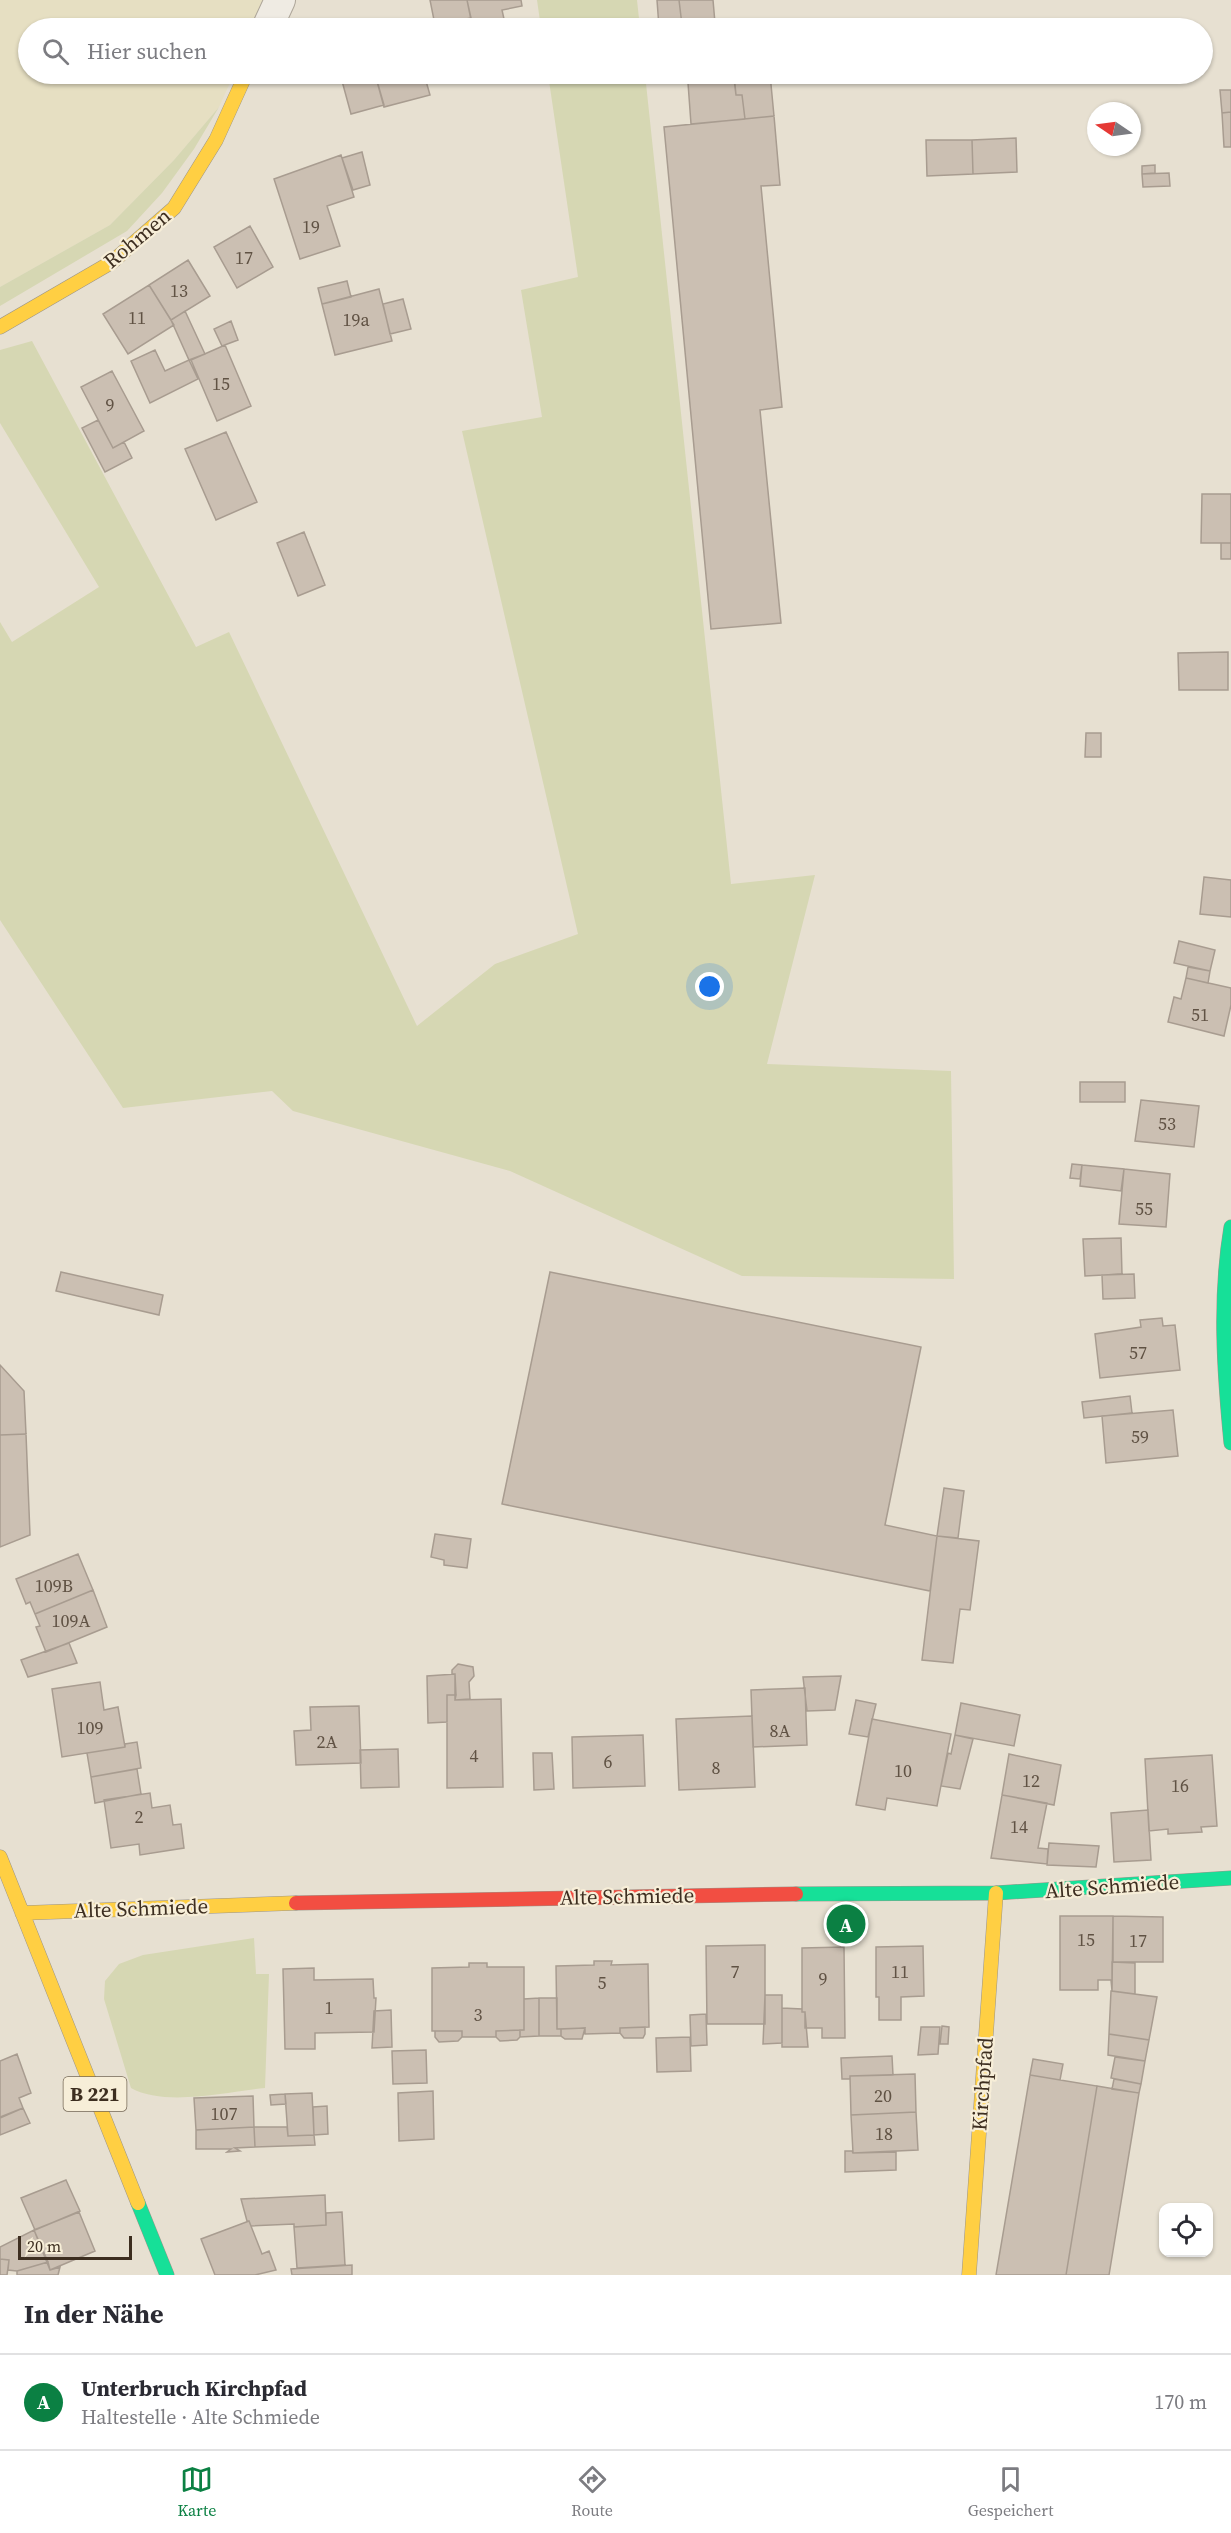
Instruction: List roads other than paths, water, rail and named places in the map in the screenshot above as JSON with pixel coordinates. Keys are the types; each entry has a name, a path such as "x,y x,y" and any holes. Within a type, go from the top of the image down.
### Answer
{"street":[{"path":"272,18 280,0"},
{"name":"Rohmen","path":"0,327 112,262 174,208 216,140 241,84"},
{"path":"1231,1227 1224,1261 1226,1389 1231,1443"},
{"name":"B 221","path":"0,1857 167,2275"},
{"name":"Alte Schmiede","path":"22,1913 256,1904 657,1895 996,1893 1231,1878"},
{"name":"Kirchpfad","path":"969,2275 996,1893"}],"place":[{"name":"Unterbruch Kirchpfad","path":"846,1924"}]}
